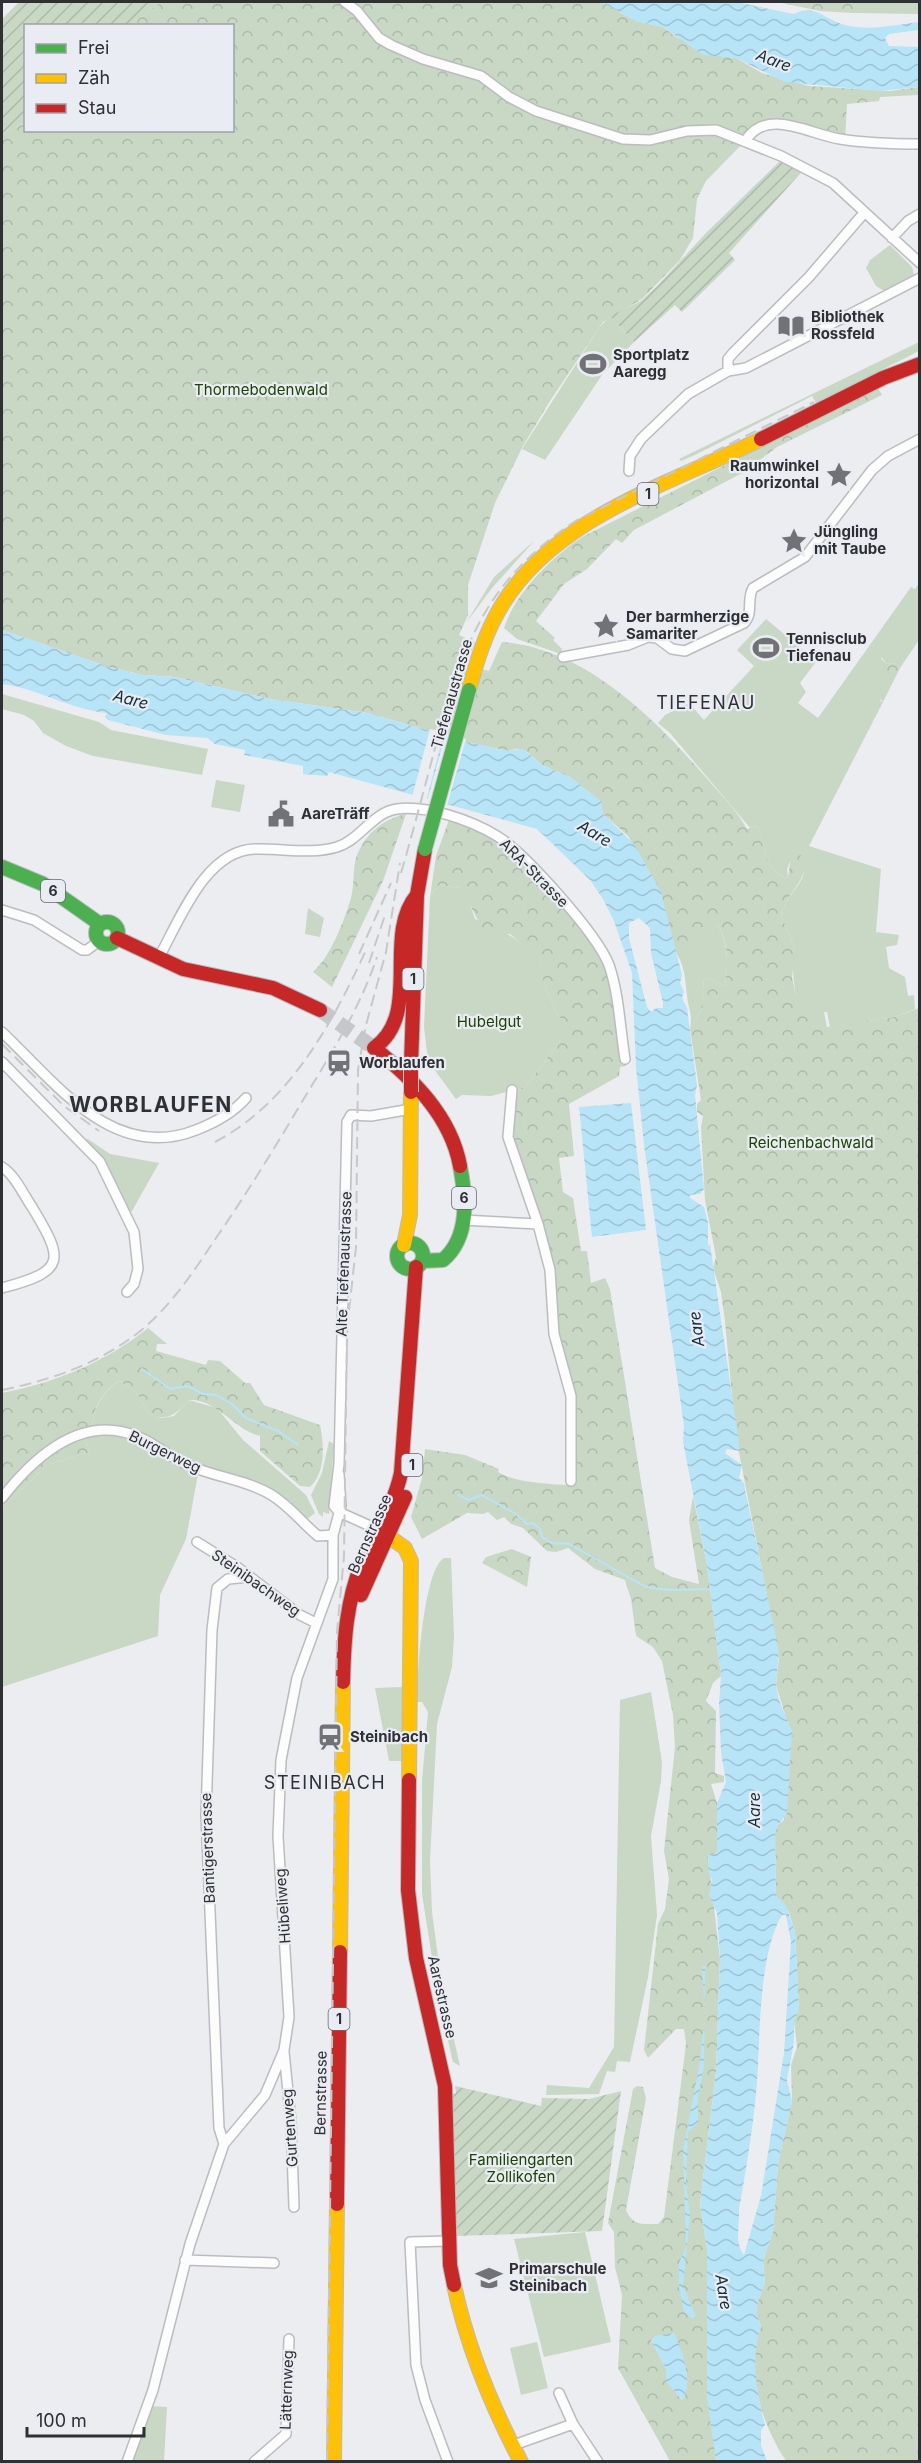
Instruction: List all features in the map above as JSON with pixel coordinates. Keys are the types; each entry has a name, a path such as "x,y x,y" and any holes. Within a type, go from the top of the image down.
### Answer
{"main road":[{"name":"Tiefenaustrasse","path":"414,1256 406,1225 410,1215 411,1064 417,895 421,862 475,667 487,633 507,596 534,565 567,538 611,512 893,373 920,356"},
{"name":"Tiefenaustrasse","path":"893,373 920,364"},
{"name":"6","path":"2,867 44,884 100,924"},
{"name":"6","path":"414,1256 452,1250 457,1242 463,1220 463,1181 448,1129 423,1090 375,1048 390,1036 393,1029 399,996 406,908 417,895"},
{"path":"108,922 115,925 117,938 110,944 99,941 95,934 100,924 108,922"},
{"path":"117,938 158,959 203,975 273,988 320,1010"},
{"name":"Bernstrasse","path":"334,2462 345,1654 363,1588 384,1533 401,1509 411,1471 413,1409 408,1390 410,1304 414,1256"},
{"name":"Aarestrasse","path":"384,1533 405,1548 411,1561 408,1890 416,1958 445,2086 448,2241 452,2280 458,2306 511,2446 520,2462"}],"street":[{"path":"345,2 357,11 379,38 391,45 423,59 481,76 509,97 539,113 623,139 650,140 704,129 724,132 815,171 833,183 920,263"},
{"path":"746,140 755,128 771,124 801,128 839,139 920,144"},
{"path":"728,371 728,359 733,353 809,277 864,213"},
{"path":"892,238 908,221 920,214"},
{"path":"629,471 630,456 641,439 688,394 728,371 746,368 920,278"},
{"path":"563,657 628,645 648,637 657,638 672,650 685,651 744,623 749,616 749,597 753,588 805,556 872,470 892,453 920,439"},
{"name":"ARA-Strasse","path":"158,959 194,891 234,854 255,849 310,851 336,848 354,839 386,812 396,809 423,811 450,817 497,836 568,906 596,943 608,964 616,993 625,1059"},
{"path":"2,910 34,920 82,950 87,950 99,941"},
{"path":"2,1032 89,1114 106,1126 129,1134 158,1139 185,1134 224,1116 246,1098"},
{"path":"2,1062 100,1162 134,1232 138,1269 134,1284 127,1292"},
{"path":"512,1090 508,1137 538,1224 552,1279 555,1341 571,1396 571,1480"},
{"name":"Alte Tiefenaustrasse","path":"333,1535 339,1512 334,1506 335,1484 339,1474 346,1262 347,1122 351,1115 371,1116 411,1109"},
{"path":"2,1167 9,1173 52,1240 55,1252 53,1262 45,1272 2,1288"},
{"path":"463,1220 538,1224"},
{"name":"Burgerweg","path":"2,1497 25,1468 68,1439 97,1429 116,1430 144,1439 188,1466 269,1493 289,1508 315,1534 333,1535"},
{"path":"339,1512 384,1533"},
{"name":"Hübeliweg","path":"127,2462 153,2390 185,2260 224,2144 265,2095 284,2050 289,2017 278,1836 279,1784 284,1737 297,1678 333,1579 333,1535"},
{"name":"Steinibachweg","path":"197,1542 250,1577 300,1615 316,1623"},
{"name":"Bantigerstrasse","path":"224,2144 219,2128 206,1815 212,1630 216,1588 228,1579 250,1577"},
{"name":"Gurtenweg","path":"284,2050 291,2122 294,2206"},
{"path":"448,2241 410,2242 416,2365 425,2400 448,2462"},
{"path":"185,2260 273,2263"},
{"name":"Lätternweg","path":"254,2462 286,2434 289,2339"},
{"path":"558,2393 573,2424 598,2462"},
{"path":"511,2446 573,2424"}],"green space":[{"path":"19,2 161,2 131,24 24,24 24,123 2,133 2,19"},
{"path":"161,2 601,2 636,21 663,27 676,37 720,56 736,58 762,73 809,86 890,91 919,87 919,95 880,97 879,101 847,104 845,140 771,124 746,140 706,181 697,199 693,238 680,260 642,299 603,322 523,446 495,503 468,585 468,615 459,635 475,642 466,665 489,671 502,642 532,647 561,657 589,671 639,709 684,753 727,801 747,829 757,826 770,864 780,875 788,878 791,855 799,853 806,864 804,871 781,915 795,949 792,977 799,1012 824,1012 827,1027 894,1017 919,1008 919,2461 786,2461 769,2430 755,2378 756,2343 761,2326 756,2314 765,2282 763,2261 773,2231 778,2164 792,2101 791,2065 797,2047 794,2021 799,2009 795,1932 789,1912 776,1895 775,1833 778,1825 784,1820 785,1714 776,1685 779,1658 736,1437 725,1322 721,1292 713,1268 716,1257 705,1200 701,1127 703,1116 697,1112 697,1104 701,1100 690,1029 701,1010 704,979 708,978 725,986 727,954 722,932 718,925 684,949 674,950 651,875 628,836 603,814 600,801 570,777 542,765 526,751 516,749 508,751 467,742 368,713 270,699 175,677 143,675 109,667 2,630 2,133 24,123 24,132 234,132 234,24 131,24"},
{"path":"777,2 853,2 853,13 820,11"},
{"path":"853,2 919,2 919,14 853,13"},
{"path":"784,157 806,167 729,253 735,260 682,312 675,305 634,342 610,316 641,301"},
{"path":"890,245 912,267 914,275 911,280 886,292 876,286 866,268 870,260"},
{"path":"610,316 634,342 602,375 545,460 522,449 599,328"},
{"path":"919,342 919,351 816,403 812,396 697,454 681,461 679,459"},
{"path":"878,388 882,395 777,447 744,472 634,530 622,543 616,539 587,569 564,584 536,621 555,638 553,640 562,649 561,654 517,639 504,628 517,602 536,577 558,555 582,537"},
{"path":"535,540 492,588 466,623 494,577"},
{"path":"919,583 919,640 900,668 897,664 886,663 881,657 884,681 880,701 883,702 809,846 881,869 876,932 899,935 897,945 886,947 889,968 905,977 908,996 914,995 915,1009 894,1017 830,1027 827,1012 801,1013 797,1010 792,963 795,949 781,915 784,906 802,879 804,865 801,856 791,859 787,869 788,878 780,875 770,864 757,826 750,828 670,733 658,723 665,715 689,703 704,720 754,666 737,650 766,619 801,648 804,654 818,659 800,683 806,692 798,703 818,718 911,587 915,589"},
{"path":"876,655 886,663 897,664 900,668 883,702 877,696 884,681 872,670 873,657"},
{"path":"2,694 99,722 111,730 208,749 202,775 93,756 66,746 43,733 34,721 24,715 2,709"},
{"path":"216,780 245,785 240,812 211,807"},
{"path":"406,814 383,881 332,987 313,972 326,957 345,917 352,894 358,853 374,830 397,816"},
{"path":"450,817 510,846 596,943 616,993 626,1066 620,1067 619,1076 569,1104 574,1156 559,1158 563,1192 573,1198 581,1251 587,1251 591,1283 605,1278 610,1289 655,1568 672,1577 699,1584 689,1520 693,1496 707,1565 721,1676 713,1683 706,1701 716,1711 715,1773 724,1776 724,1782 711,1784 717,1803 717,1851 715,1854 708,1854 720,1959 716,2071 700,2204 707,2249 709,2352 716,2461 670,2461 618,2368 622,2295 615,2267 614,2232 608,2223 633,2089 637,2086 643,2087 646,2098 626,2210 632,2219 643,2224 658,2224 664,2217 686,2044 684,2029 676,2029 648,2058 644,2050 658,1924 665,1909 669,1879 664,1851 675,1747 673,1715 662,1661 653,1647 636,1636 631,1599 625,1580 595,1569 568,1548 556,1552 547,1551 523,1528 511,1524 504,1517 497,1520 488,1512 467,1513 422,1539 411,1517 422,1478 425,1449 465,1455 499,1469 498,1472 514,1479 571,1485 572,1409 558,1354 553,1289 508,1137 512,1090 525,1087 561,1040 561,1019 553,1006 536,963 521,944 510,934 488,936 460,888 439,885 430,897 436,856","holes":["651,2340 682,2354 687,2383 682,2400 667,2382 666,2369"]},
{"name":"Hubelgut","path":"439,885 460,888 468,899 475,919 517,940 524,947 536,962 553,1006 561,1019 561,1040 525,1087 491,1096 462,1095 456,1099 428,1061 424,1027 430,897"},
{"path":"308,908 324,918 320,937 305,934"},
{"path":"718,925 727,955 725,986 708,978 704,979 701,1010 690,1029 691,1014 684,971 674,950 684,948"},
{"path":"88,1139 110,1154 159,1163 132,1211 125,1214 100,1162 80,1141"},
{"path":"148,1328 167,1344 157,1344 156,1351 206,1365 208,1360 220,1361 245,1383 250,1383 264,1405 320,1425 323,1458 315,1481 310,1487 300,1486 260,1451 260,1436 242,1428 209,1404 189,1400 172,1415 157,1417 150,1415 135,1391 119,1381 108,1390 96,1407 93,1427 82,1432 90,1452 49,1464 2,1507 2,1393 61,1377 97,1361"},
{"path":"119,1381 135,1391 150,1415 162,1418 174,1416 189,1400 217,1408 243,1440 306,1495 315,1513 306,1520 291,1505 116,1427 93,1427 94,1414 100,1401"},
{"path":"116,1430 199,1469 186,1539 160,1595 158,1636 2,1687 2,1507 49,1464 90,1452 82,1432"},
{"path":"329,1441 334,1444 329,1514 323,1512 323,1517 319,1514 311,1495 322,1473"},
{"path":"512,1549 531,1557 527,1587 482,1563 486,1557"},
{"path":"444,1558 451,1558 454,1637 452,1667 437,1724 430,1861 432,1912 442,1987 460,2066 453,2062 439,2002 422,1894 422,1781 428,1712 422,1702 417,1702 418,1671 426,1602 437,1567"},
{"path":"403,1687 402,1761 389,1761 375,1688"},
{"path":"651,1692 662,1762 661,1781 651,1836 657,1915 648,1977 630,2062 617,2061 615,2072 607,2071 599,2094 546,2095 547,2085 589,2088 614,2047 620,1700"},
{"name":"Familiengarten Zollikofen","path":"455,2086 541,2106 542,2098 589,2099 621,2091 602,2231 456,2236 453,2094 456,2093"},
{"path":"585,2232 611,2342 544,2357 514,2239"},
{"path":"537,2342 548,2388 521,2395 510,2348"},
{"path":"149,2406 167,2407 164,2461 129,2462"}],"water":[{"name":"Aare","path":"601,2 736,2 794,14 801,11 814,11 838,23 854,27 882,27 919,22 919,30 889,34 885,38 889,46 919,47 919,87 879,91 785,82 736,58 703,55 663,27 636,21"},
{"name":"Aare","path":"2,630 109,667 143,675 175,677 270,699 368,713 467,742 508,751 523,749 542,765 570,777 601,801 603,814 634,844 661,892 682,975 680,983 684,992 682,998 687,1008 697,1085 695,1095 704,1189 700,1194 690,1195 690,1198 704,1207 708,1223 708,1246 710,1244 740,1451 727,1449 725,1453 742,1465 739,1478 744,1483 779,1652 776,1685 779,1700 792,1731 787,1814 775,1833 776,1895 786,1905 795,1932 799,2009 794,2021 794,2042 787,2080 792,2101 778,2164 773,2231 763,2261 765,2282 756,2314 761,2326 756,2350 756,2376 765,2425 761,2430 761,2445 767,2461 716,2461 707,2398 707,2249 700,2204 716,2071 720,1959 717,1913 709,1895 712,1879 709,1875 708,1854 715,1854 717,1851 717,1803 726,1782 721,1752 719,1703 721,1676 707,1565 683,1442 684,1426 644,1145 636,1067 632,973 614,921 590,880 537,829 329,772 327,776 303,774 303,766 244,755 245,750 215,744 207,738 166,735 108,720 105,717 107,713 80,708 15,686 2,684","holes":["639,918 650,928 651,953 663,1003 663,1008 656,1008 651,1012 647,1007 629,938 629,923","782,1915 786,1915 791,1942 784,2053 761,2196 744,2255 738,2239 739,2209 755,2100 763,1987 770,1947"]},
{"path":"631,1103 646,1230 592,1237 579,1107"},
{"path":"705,1965 705,2008 702,1967"},
{"path":"704,2020 704,2067 698,2097 698,2123 688,2132 686,2181 690,2216 683,2286 696,2317 693,2319 684,2312 679,2287 679,2263 686,2247 683,2150 699,2067"},
{"path":"674,2333 681,2349 687,2375 683,2400 666,2382 666,2369 651,2340 655,2336"}],"pier":[{"path":"430,729 444,732 426,802 412,797"},
{"path":"446,733 466,739 446,809 427,802"}],"waterway":[{"name":"Steinibach","path":"142,1369 170,1389 188,1386 203,1394 216,1395 232,1404 246,1418 278,1431 298,1445"},
{"name":"Steinibach","path":"458,1495 469,1500 482,1495 516,1514 527,1524 533,1523 540,1529 542,1537 552,1543 569,1544 646,1587 670,1590 711,1589"}],"tunnel":[{"path":"320,1010 374,1048"}],"railway":[{"path":"401,873 447,706 469,643 500,590 521,566 546,542 577,520 814,402"},
{"path":"327,2462 337,1632 344,1556 347,1329 356,1247 358,1070 366,1025 386,952 400,863"},
{"path":"359,954 391,883"},
{"path":"369,963 385,915"},
{"path":"215,1142 242,1126 266,1106 287,1083 324,1032 367,948"},
{"path":"2,1390 56,1376 91,1362 139,1332 171,1301 234,1212 290,1122 349,1021 377,957"},
{"path":"2,1044 64,1106 99,1131"}],"traffic: fast":[{"path":"425,849 469,690"},
{"path":"2,867 43,884 100,924"},
{"path":"103,922 111,922 118,929 118,933 118,937 111,944 103,944 96,937 96,929 103,922"},
{"path":"422,1261 443,1260 458,1240 464,1216 464,1191 460,1166"},
{"path":"410,1243 419,1247 423,1256 419,1265 410,1269 401,1265 397,1256 401,1247 410,1243"}],"traffic: slow":[{"path":"469,690 482,646 502,605 525,574 553,548 584,525 619,505 761,439"},
{"path":"404,1245 410,1215 411,1092"},
{"path":"388,1536 405,1548 411,1561 409,1780"},
{"path":"340,1952 343,1682"},
{"path":"334,2462 337,2204"},
{"path":"454,2285 466,2331 482,2376 521,2462"}],"traffic: jam":[{"path":"761,439 883,378 920,364"},
{"path":"411,1064 417,895 425,849"},
{"path":"417,895 407,912 402,931 400,995 396,1016 388,1033 374,1048 416,1085 428,1099 448,1131 460,1166"},
{"path":"117,938 183,969 273,988 320,1010"},
{"path":"411,1064 411,1092"},
{"path":"343,1682 345,1637 352,1592 362,1563 394,1497 401,1473 416,1267"},
{"path":"361,1595 405,1497"},
{"path":"409,1780 408,1890 416,1958 445,2086 450,2265 454,2285"},
{"path":"337,2204 340,1952"}],"place":[{"name":"Bibliothek Rossfeld","path":"791,326"},
{"name":"Sportplatz Aaregg","path":"593,364"},
{"name":"Raumwinkel horizontal","path":"839,475"},
{"name":"Jüngling mit Taube","path":"794,541"},
{"name":"Der barmherzige Samariter","path":"606,626"},
{"name":"Tennisclub Tiefenau","path":"766,648"},
{"name":"AareTräff","path":"281,814"},
{"name":"Worblaufen","path":"339,1063"},
{"name":"Steinibach","path":"330,1737"},
{"name":"Primarschule Steinibach","path":"489,2278"}],"district":[{"name":"TIEFENAU","path":"706,703"},
{"name":"WORBLAUFEN","path":"151,1105"},
{"name":"STEINIBACH","path":"325,1783"}],"park label":[{"name":"Thormebodenwald","path":"261,390"},
{"name":"Reichenbachwald","path":"811,1143"}]}
